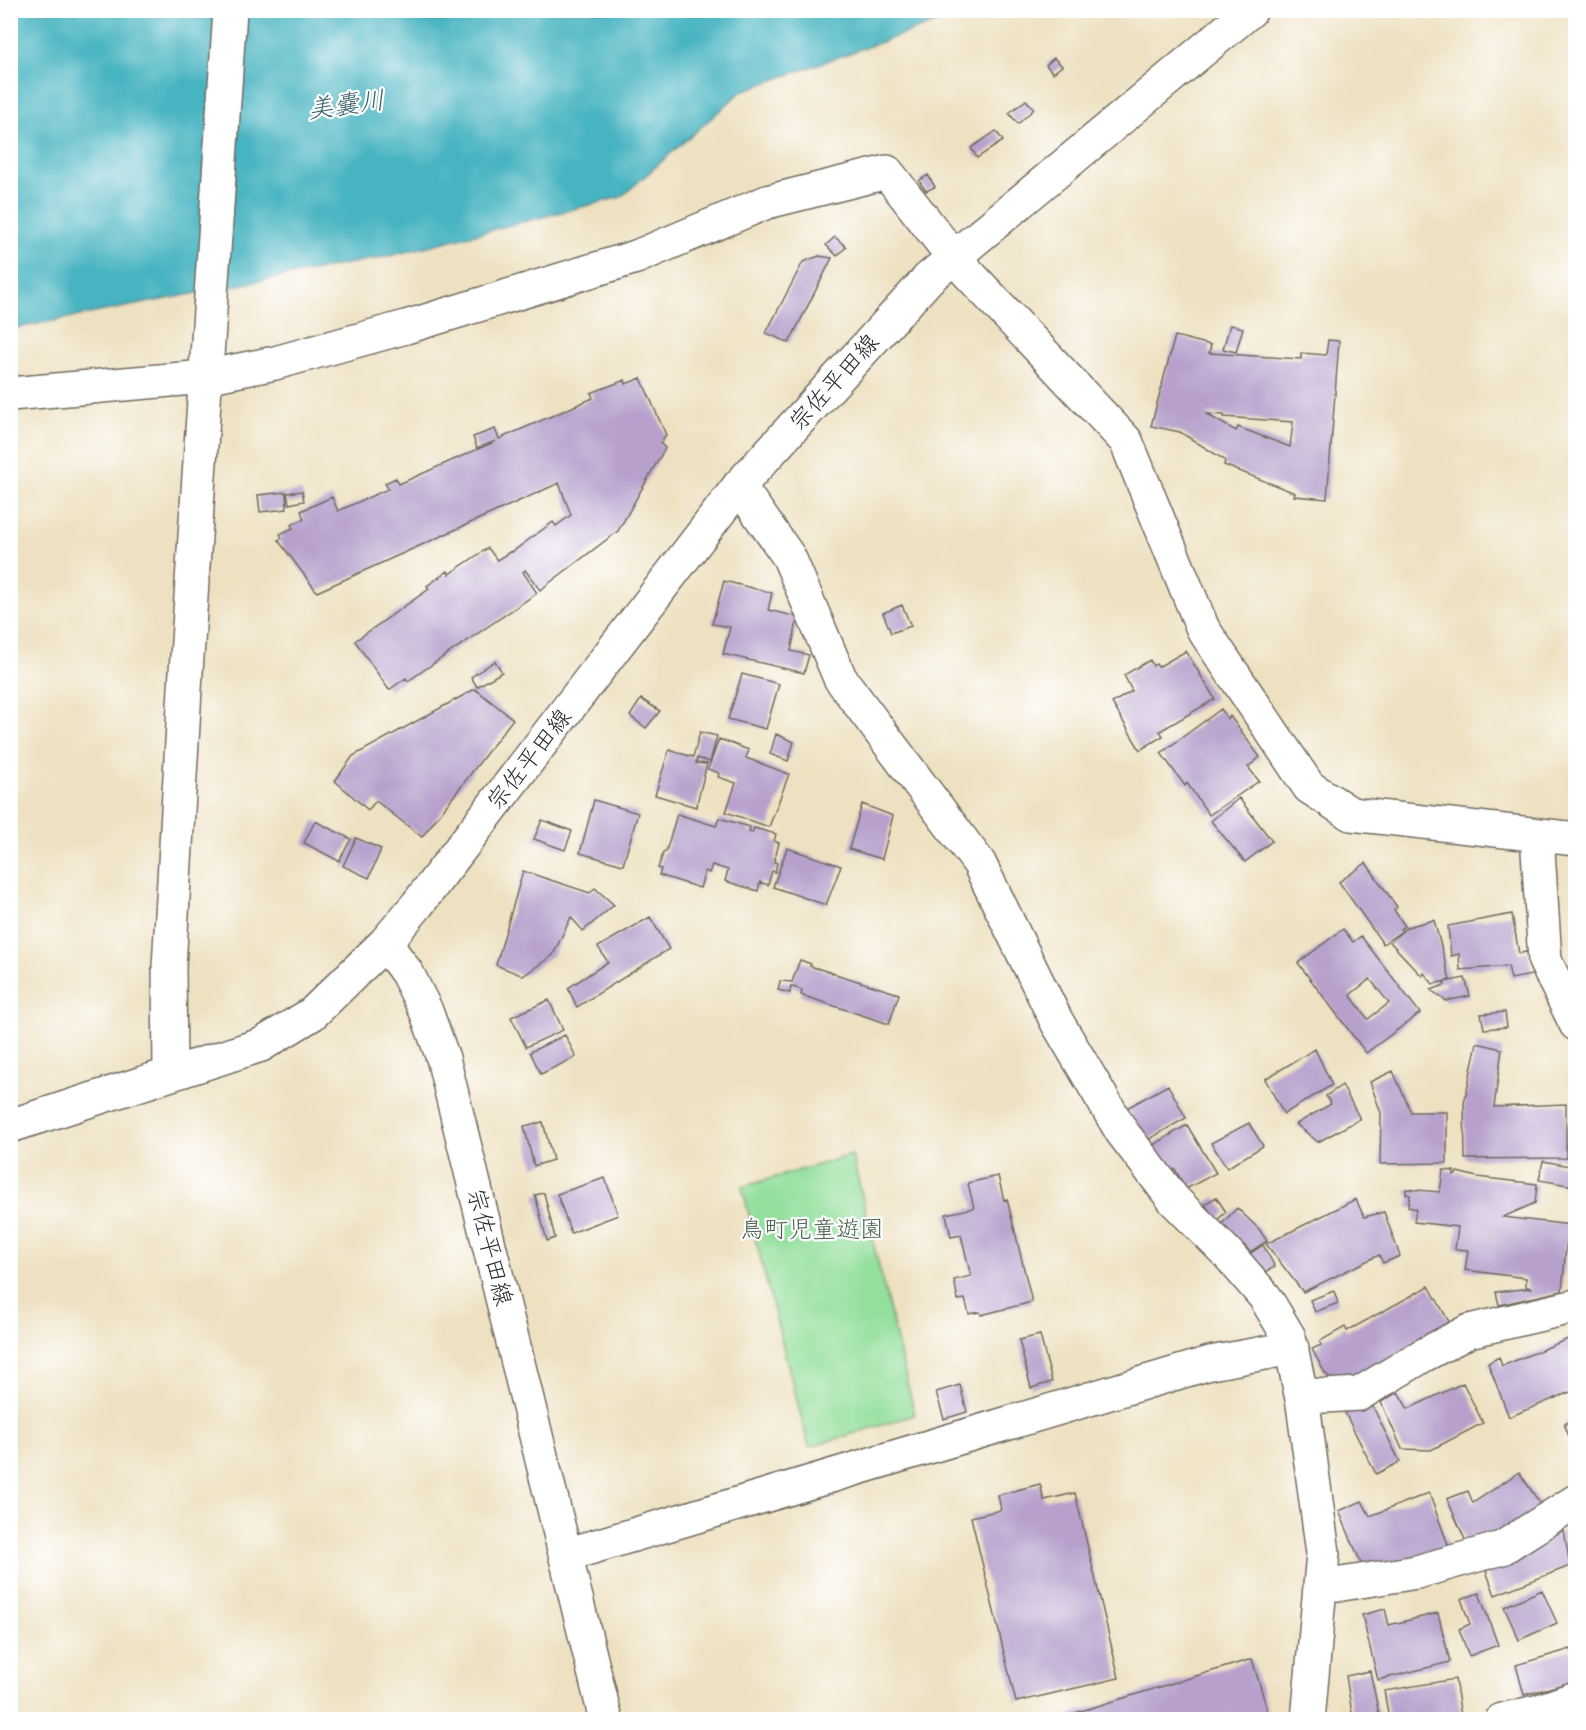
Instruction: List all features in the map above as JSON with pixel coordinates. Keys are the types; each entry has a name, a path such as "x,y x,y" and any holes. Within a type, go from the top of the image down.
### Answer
{"street":[{"path":"170,1073 169,967 230,10"},
{"name":"宗佐平田線","path":"606,1719 443,1058 426,1011 407,973 385,943 417,905 739,486 929,278 1251,10"},
{"path":"10,394 205,378 275,363 406,327 636,257 766,202 887,172 954,258 1126,441 1203,629 1309,787 1351,814 1575,839"},
{"path":"739,486 789,557 840,678 979,863 1057,1022 1122,1132 1174,1200 1228,1254 1265,1297 1289,1337 1302,1394 1323,1553 1308,1719"},
{"path":"1537,835 1545,962 1575,1024"},
{"path":"10,1126 261,1045 312,1014 385,943"},
{"path":"1302,1394 1324,1396 1359,1394 1469,1331 1575,1306"},
{"path":"566,1555 1210,1363 1292,1348"},
{"path":"1320,1584 1342,1584 1417,1572 1502,1548 1575,1501"},
{"path":"1502,1719 1536,1712 1575,1698"}],"green space":[{"name":"鳥町児童遊園","path":"852,1155 915,1415 809,1447 742,1187"}],"water":[{"name":"美嚢川","path":"11,11 969,11 742,91 621,197 389,256 11,329"}],"building":[{"path":"1054,58 1062,66 1053,73 1046,65"},
{"path":"1026,100 1034,109 1018,124 1009,113"},
{"path":"996,131 1003,141 977,158 971,148"},
{"path":"928,175 935,187 926,191 919,181"},
{"path":"835,237 846,247 837,256 826,245"},
{"path":"819,256 832,258 789,343 766,333 803,262"},
{"path":"1230,325 1243,328 1236,352 1223,349"},
{"path":"1175,336 1211,345 1209,353 1301,359 1301,353 1326,355 1328,340 1339,341 1327,499 1294,496 1295,493 1224,465 1225,460 1180,432 1151,426","holes":["1206,414 1224,415 1224,417 1293,422 1290,447 1238,427 1236,431"]},
{"path":"641,378 666,435 660,443 665,448 618,531 540,590 525,570 523,572 537,593 408,681 406,678 389,690 355,641 429,589 427,586 448,571 449,574 488,548 497,560 512,552 553,522 556,526 571,515 559,483 317,592 278,540 282,538 280,534 293,528 291,525 304,519 301,511 332,497 338,511 388,489 385,483 396,478 399,484 496,441 477,448 473,437 495,429 499,439 593,398 591,393 625,380 626,384"},
{"path":"302,491 304,501 289,504 287,493"},
{"path":"286,492 287,509 260,512 258,495"},
{"path":"724,581 772,593 768,610 798,617 791,651 809,655 804,673 723,654 730,627 712,624"},
{"path":"902,605 911,626 891,633 883,613"},
{"path":"1186,651 1215,699 1160,731 1163,736 1140,750 1112,703 1132,691 1124,675 1150,660 1153,666 1156,664 1158,667"},
{"path":"495,661 502,672 477,687 471,677"},
{"path":"742,674 779,684 766,729 728,719"},
{"path":"475,689 513,719 422,837 376,801 368,810 335,781 353,756"},
{"path":"641,699 660,711 646,728 630,716"},
{"path":"1221,709 1228,719 1230,716 1260,757 1248,767 1259,781 1209,815 1187,783 1185,786 1161,753"},
{"path":"700,732 717,736 710,762 697,758 696,763 707,764 696,807 655,795 669,750 693,757"},
{"path":"776,734 794,742 788,761 770,754"},
{"path":"719,739 749,750 746,758 789,774 769,827 726,812 736,783 718,777 719,773 708,769"},
{"path":"1239,798 1272,841 1245,862 1211,821"},
{"path":"594,800 638,813 623,865 580,853"},
{"path":"862,804 893,816 882,859 849,849"},
{"path":"677,814 716,826 719,818 750,827 749,832 752,833 754,828 776,834 774,841 779,843 774,862 777,863 768,885 760,882 758,891 725,881 728,870 712,865 709,873 705,871 700,888 659,875 661,869 658,868 664,851 666,852"},
{"path":"542,820 572,831 565,850 534,839"},
{"path":"315,821 351,839 339,861 304,843"},
{"path":"356,838 381,849 369,878 343,866"},
{"path":"787,848 841,866 826,905 773,887"},
{"path":"1366,863 1397,907 1394,910 1405,926 1400,929 1402,931 1383,944 1339,882"},
{"path":"523,871 590,893 595,888 614,905 583,931 571,917 553,955 523,976 496,965"},
{"path":"1512,914 1519,954 1528,951 1532,975 1511,979 1508,966 1460,970 1459,954 1451,956 1448,926"},
{"path":"650,917 669,949 577,1007 568,988 608,962 598,947"},
{"path":"1434,920 1450,980 1433,984 1424,973 1422,976 1390,942 1407,927"},
{"path":"1343,929 1353,942 1361,936 1420,1013 1366,1053 1298,963","holes":["1370,979 1389,1003 1368,1019 1350,995"]},
{"path":"800,960 811,964 810,966 899,994 889,1024 801,995 802,990 791,986 790,993 778,990 780,981 792,982"},
{"path":"1465,978 1470,996 1446,1001 1431,990 1445,985 1444,982"},
{"path":"549,1000 563,1030 526,1047 511,1017"},
{"path":"1505,1012 1507,1027 1484,1029 1481,1014"},
{"path":"565,1035 576,1057 541,1074 530,1052"},
{"path":"1477,1043 1502,1049 1494,1107 1566,1104 1566,1158 1465,1159 1464,1103"},
{"path":"1315,1049 1332,1085 1284,1114 1265,1079"},
{"path":"1393,1071 1411,1112 1447,1112 1447,1163 1380,1164 1381,1113 1370,1082"},
{"path":"1168,1085 1186,1118 1146,1141 1127,1108"},
{"path":"1342,1085 1360,1119 1318,1142 1296,1124 1331,1104 1326,1096"},
{"path":"543,1122 553,1160 534,1166 524,1126"},
{"path":"1249,1123 1263,1146 1227,1168 1211,1143"},
{"path":"1187,1125 1216,1173 1186,1189 1175,1169 1168,1174 1153,1145"},
{"path":"1543,1161 1575,1167 1574,1186 1539,1180"},
{"path":"1443,1170 1454,1171 1454,1175 1457,1172 1477,1177 1537,1184 1535,1203 1503,1217 1571,1225 1566,1247 1562,1291 1499,1305 1496,1292 1532,1288 1526,1287 1526,1278 1465,1270 1468,1250 1455,1249 1458,1227 1414,1222 1416,1209 1408,1207 1410,1195 1406,1194 1406,1189 1440,1192"},
{"path":"998,1176 1004,1200 1007,1199 1032,1302 981,1315 980,1312 969,1314 965,1299 958,1300 954,1280 971,1276 961,1235 951,1237 946,1214 974,1208 968,1183"},
{"path":"605,1178 618,1215 571,1233 557,1194"},
{"path":"544,1193 555,1238 547,1241 535,1195"},
{"path":"1216,1197 1226,1212 1216,1221 1205,1204"},
{"path":"1356,1199 1364,1217 1384,1212 1400,1256 1383,1263 1379,1255 1303,1292 1266,1244"},
{"path":"1237,1208 1259,1229 1267,1241 1250,1252 1244,1245 1238,1251 1216,1230"},
{"path":"1263,1245 1275,1267 1261,1274 1243,1247 1251,1253"},
{"path":"1429,1286 1453,1329 1344,1387 1339,1378 1333,1381 1325,1373 1312,1349 1321,1345 1320,1341 1345,1327 1347,1331"},
{"path":"1334,1291 1338,1303 1315,1312 1310,1300"},
{"path":"1040,1335 1052,1382 1031,1388 1019,1340"},
{"path":"1573,1337 1575,1390 1509,1417 1488,1363 1499,1357 1502,1366"},
{"path":"1463,1383 1483,1423 1431,1450 1402,1449 1381,1402 1398,1392 1408,1409"},
{"path":"960,1385 967,1412 944,1419 936,1392"},
{"path":"1370,1401 1400,1462 1376,1474 1345,1413"},
{"path":"1575,1419 1575,1451 1564,1424"},
{"path":"1519,1472 1543,1508 1470,1551 1447,1499 1468,1491 1473,1503"},
{"path":"1040,1484 1044,1500 1075,1493 1119,1678 1016,1702 971,1517 1001,1510 998,1495"},
{"path":"1429,1493 1450,1550 1363,1568 1339,1511 1362,1501 1370,1516"},
{"path":"1564,1530 1570,1566 1495,1595 1486,1571"},
{"path":"1542,1590 1557,1623 1519,1640 1504,1607"},
{"path":"1479,1593 1498,1645 1469,1656 1459,1629 1470,1624 1461,1599"},
{"path":"1385,1609 1389,1625 1438,1613 1450,1662 1378,1680 1362,1615"},
{"path":"1571,1649 1575,1662 1575,1681 1524,1695 1516,1665"},
{"path":"1252,1659 1270,1719 1055,1719"},
{"path":"1370,1671 1380,1719 1353,1719 1346,1676"},
{"path":"1455,1679 1461,1716 1442,1719 1389,1719 1384,1691"}]}
